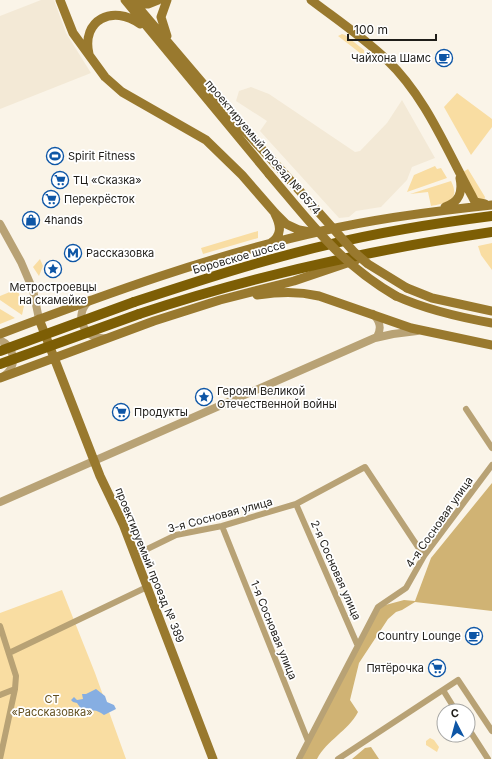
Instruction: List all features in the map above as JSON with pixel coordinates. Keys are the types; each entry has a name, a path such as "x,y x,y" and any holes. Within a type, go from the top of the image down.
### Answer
{"main road":[{"path":"60,0 73,33 105,77 122,92 206,140 242,175 286,224 299,230 312,233"},
{"name":"проектируемый проезд № 6574","path":"125,0 269,174 342,257 375,284 396,296 446,315 492,323"},
{"path":"134,1 148,4 158,0"},
{"path":"167,0 162,13 161,22 173,48"},
{"path":"311,0 388,61 421,103 475,202 492,205"},
{"name":"проектируемый проезд № 6574","path":"134,1 222,106 354,252 374,268 407,288 432,298 492,311"},
{"path":"89,56 87,43 90,33 99,20 108,15 118,14 128,16 150,31"},
{"path":"434,211 450,205 458,200 461,188 459,173"},
{"path":"0,334 95,298 270,243 373,221 434,211 492,205"},
{"path":"270,243 276,239 280,229 275,213"},
{"name":"Боровское шоссе","path":"0,350 134,302 262,262 327,245 416,227 492,216"},
{"path":"0,364 139,314 264,275 344,257 419,243 492,232"},
{"path":"2,377 220,300 294,281 357,259 419,243"},
{"path":"220,300 286,291 303,292 429,332 492,345"},
{"name":"проектируемый проезд № 389","path":"39,319 94,460 135,555 214,759"}],"street":[{"path":"0,224 21,262 33,290 39,319"},
{"path":"95,298 87,303 82,310 81,319 83,327 92,336 101,339 110,338"},
{"path":"373,314 378,319 381,328 376,338"},
{"path":"0,502 376,338 407,331 429,332"},
{"path":"0,340 9,346 13,358 10,371 2,377"},
{"path":"466,409 492,448"},
{"name":"4-я Сосновая улица","path":"299,759 378,607 406,588 424,556 492,465"},
{"name":"3-я Сосновая улица","path":"135,555 176,536 222,526 296,504 365,467 424,556"},
{"name":"2-я Сосновая улица","path":"296,504 358,644"},
{"name":"1-я Сосновая улица","path":"222,526 308,741"},
{"path":"9,653 147,587"},
{"path":"0,626 16,676 15,689 0,759"},
{"path":"338,759 458,680 492,731"},
{"path":"0,695 15,689"},
{"path":"443,690 451,703"},
{"path":"476,740 488,759"}],"shaded area":[{"path":"41,0 54,0 66,33 91,73 0,109 0,16"},
{"path":"251,87 269,94 355,152 360,151 387,123 402,100 435,158 412,167 407,180 381,207 356,211 349,217 339,218 260,131 267,121 236,101 239,91"},
{"path":"492,483 492,611 415,602 396,612 388,619 359,663 350,700 358,712 354,719 326,746 317,759 301,759 378,607 404,600 415,601 431,558"},
{"path":"371,747 379,759 352,759 365,748"}],"green space":[{"path":"342,34 364,50 364,56 338,36"},
{"path":"457,93 492,119 492,127 471,155 444,107"},
{"path":"435,166 437,169 441,168 447,178 407,192 414,175"},
{"path":"468,169 485,197 484,201 477,198 463,172"},
{"path":"451,181 454,188 453,197 442,204 431,206 428,192 410,194"},
{"path":"258,231 258,238 203,254 201,248"},
{"path":"492,243 492,270 481,255 478,246"},
{"path":"40,259 43,266 39,276 33,267"},
{"path":"17,289 24,306 22,315 0,300 0,296"},
{"path":"0,309 15,318 0,324"},
{"name":"СТ «Рассказовка»","path":"62,590 95,673 126,759 0,759 0,613"},
{"path":"430,738 434,740 439,747 437,752 426,745 426,741"}],"water":[{"path":"96,689 105,696 107,702 114,705 116,709 104,715 96,711 92,711 86,716 77,703 71,700 74,697 77,700 83,699 82,694 86,694"}],"place":[{"name":"Чайхона Шамс","path":"444,58"},
{"name":"Spirit Fitness","path":"55,156"},
{"name":"ТЦ «Сказка»","path":"60,180"},
{"name":"Перекрёсток","path":"51,199"},
{"name":"4hands","path":"31,220"},
{"name":"Рассказовка","path":"73,253"},
{"name":"Метростроевцы на скамейке","path":"53,269"},
{"name":"Героям Великой Отечественной войны","path":"204,397"},
{"name":"Продукты","path":"121,412"},
{"name":"Country Lounge","path":"474,636"},
{"name":"Пятёрочка","path":"437,668"}]}
